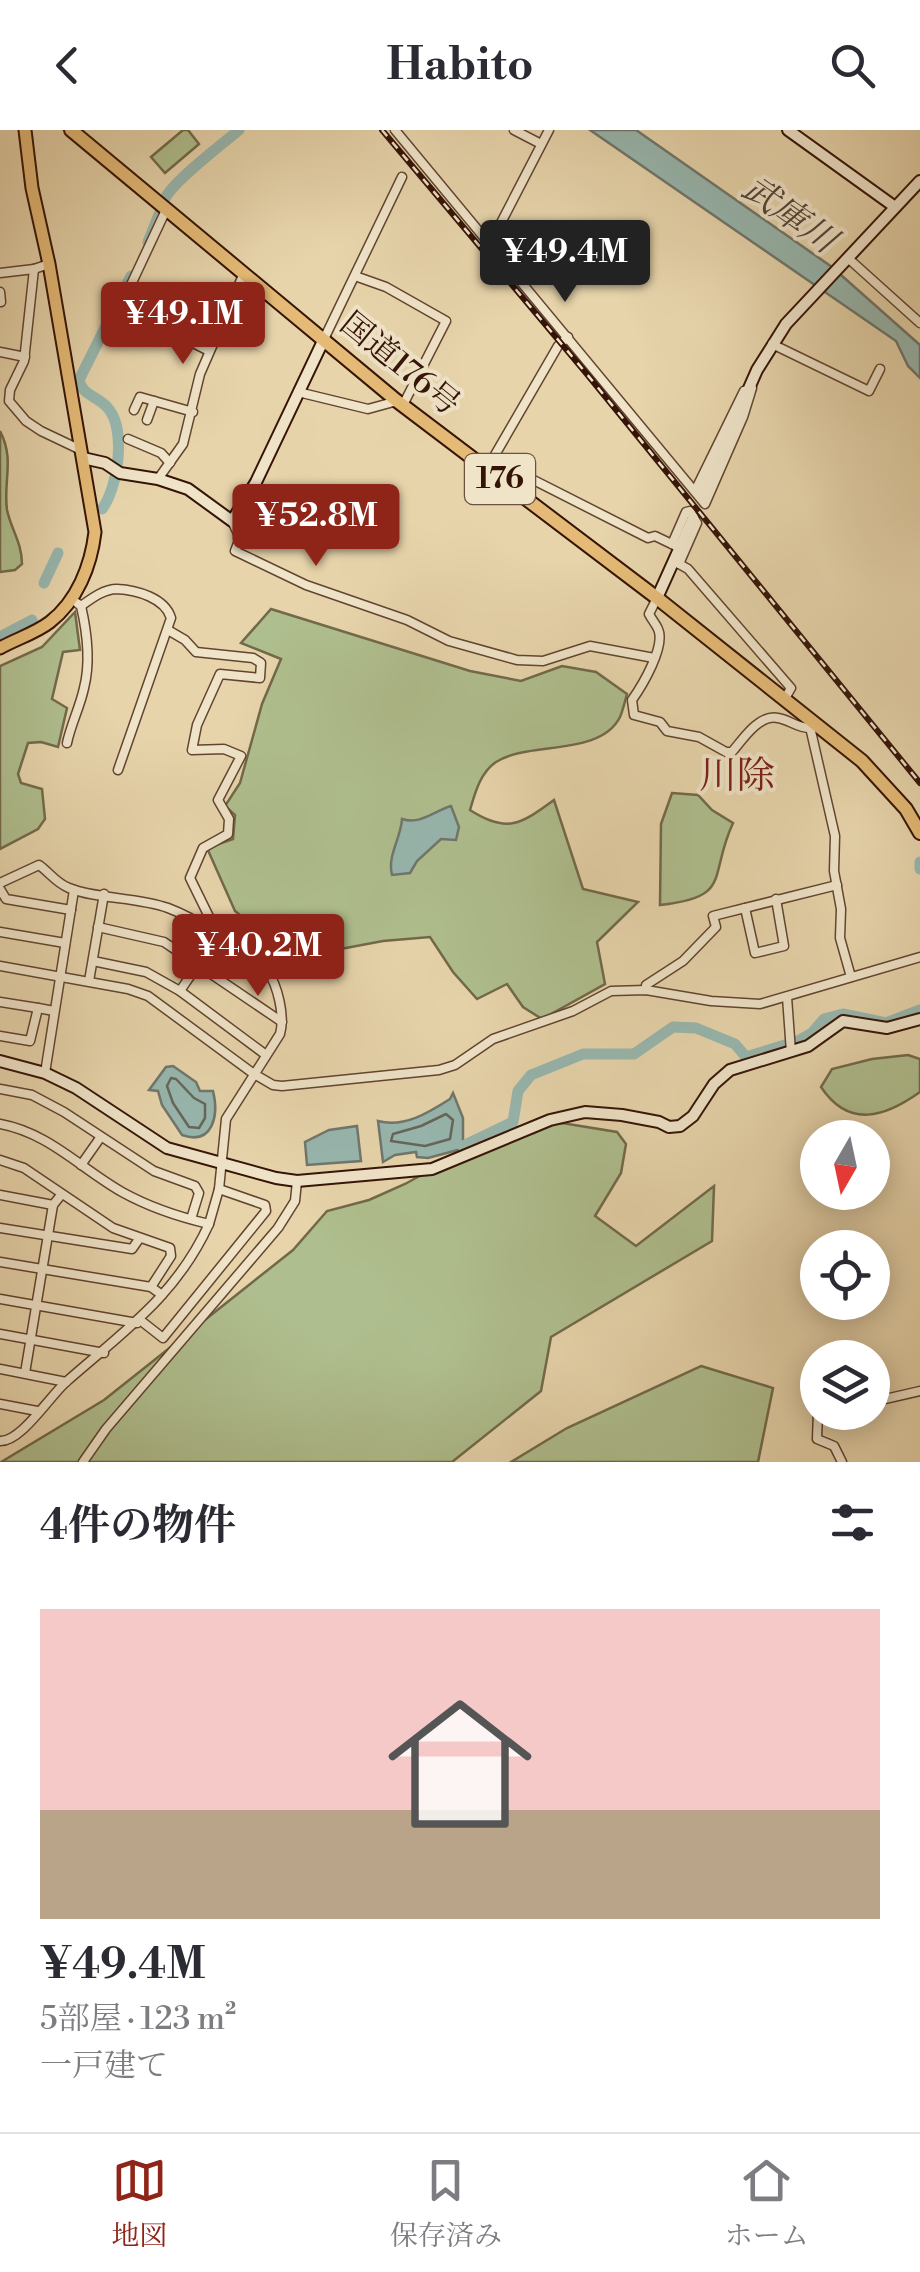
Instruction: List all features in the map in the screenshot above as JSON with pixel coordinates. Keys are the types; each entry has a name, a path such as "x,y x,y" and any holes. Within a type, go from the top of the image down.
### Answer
{"highway":[{"name":"国道176号","path":"71,130 400,403 489,463 876,774 920,833"}],"main road":[{"path":"0,648 48,624 76,603 95,532 24,130"}],"street":[{"path":"395,130 701,497 772,344 920,181"},
{"path":"514,130 541,144"},
{"path":"490,244 549,130"},
{"path":"788,130 895,207"},
{"path":"232,521 256,482 402,178"},
{"path":"166,208 120,306 209,351"},
{"path":"849,259 920,323"},
{"path":"0,273 49,264"},
{"path":"34,269 25,357 10,390 9,402 41,431 120,474 158,479 198,494 232,521 240,538 235,551 306,585 407,620 449,641 531,663 590,646 654,658"},
{"path":"158,479 182,444 200,374 244,273"},
{"path":"298,392 368,409 400,403 446,322 386,287 355,276"},
{"path":"0,292 0,302"},
{"path":"568,338 558,346 489,463 648,538 655,536 676,546"},
{"path":"772,344 869,390 880,369"},
{"path":"0,352 25,357"},
{"path":"134,410 140,397 193,412"},
{"path":"147,420 154,401"},
{"path":"128,439 161,453 170,463"},
{"path":"676,562 676,546 686,512 690,511 698,523 649,614 660,635 647,679 632,700 631,710 639,717 660,722 667,731 699,737 726,752 732,752 768,718 776,717 802,728 811,725 835,836 840,938 851,977"},
{"path":"676,546 693,518"},
{"path":"676,562 688,569 791,688 784,700"},
{"path":"67,743 85,687 87,666 76,603 115,589 147,596 168,608 171,618 118,770"},
{"path":"168,630 186,640 196,652 253,658 262,663 260,678 220,674 197,725 192,750 224,750 241,756 218,800 229,819 228,834 203,848 190,878 218,936"},
{"path":"0,1442 17,1438 66,1382 138,1322 187,1265 209,1224 219,1190 226,1119 280,1034 283,1023 267,970 205,926 167,908 74,890 39,865 0,886 6,899 71,910"},
{"path":"646,990 646,984 682,961 716,927 713,916 837,885"},
{"path":"44,1073 74,890"},
{"path":"89,982 104,894"},
{"path":"745,908 755,954 771,950 784,946 776,900"},
{"path":"98,927 164,942 283,1023"},
{"path":"0,932 65,943"},
{"path":"180,991 218,936"},
{"path":"0,966 148,996 254,1074 282,1086 439,1070 455,1065 493,1039 573,1011 611,991 646,990 744,1005 787,997 920,957"},
{"path":"92,961 146,972 180,991 266,1055"},
{"path":"787,997 791,1047"},
{"path":"0,1002 54,1011"},
{"path":"0,1036 30,1042 38,1008"},
{"path":"0,1061 44,1073 76,1088 154,1142 276,1178 297,1180 432,1169 550,1120 585,1112 680,1126 693,1116 714,1084 730,1070 791,1047 808,1046 843,1022 887,1028 920,1019"},
{"path":"0,1090 32,1096 64,1112 154,1171 195,1186 199,1193 191,1220"},
{"path":"0,1124 34,1133 122,1192 209,1224"},
{"path":"80,1164 100,1138"},
{"path":"0,1160 24,1168 91,1216 139,1239 170,1248 172,1256 150,1287"},
{"path":"84,1462 106,1429 278,1228 295,1200 297,1180"},
{"path":"0,1299 138,1322 162,1338 266,1211 266,1205 219,1190"},
{"path":"0,1195 53,1205"},
{"path":"24,1373 53,1205 61,1195"},
{"path":"0,1228 132,1249 139,1239"},
{"path":"0,1262 150,1287 162,1295"},
{"path":"0,1334 104,1353"},
{"path":"0,1368 66,1382"},
{"path":"890,1398 920,1391"},
{"path":"0,1404 37,1411"},
{"path":"817,1430 817,1439 834,1446 842,1462"}],"green space":[{"path":"188,130 199,144 165,173 151,157"},
{"path":"0,431 8,461 7,510 22,564 15,570 0,572"},
{"path":"271,609 470,671 521,681 562,666 596,672 627,694 620,717 597,738 496,762 482,778 470,810 494,822 514,823 554,800 583,889 638,902 597,942 605,984 542,1019 523,1007 507,984 477,999 430,937 383,941 293,958 235,911 207,848 233,839 235,815 225,806 240,783 262,704 281,659 241,643"},
{"path":"75,612 80,650 63,652 52,699 67,708 58,747 28,743 18,774 21,783 42,789 45,819 38,829 0,849 0,666 42,647"},
{"path":"672,793 698,795 733,823 709,890 660,905 661,824"},
{"path":"908,1055 920,1059 920,1092 894,1108 855,1114 843,1109 821,1087 832,1069"},
{"path":"562,1123 617,1132 626,1144 621,1173 595,1216 636,1246 714,1186 712,1241 551,1337 541,1391 452,1462 1,1462 104,1400 293,1250 327,1211 369,1200 405,1184 507,1128"},
{"path":"701,1366 773,1388 758,1462 511,1462 567,1428"}],"water":[{"path":"590,130 636,130 832,267 920,345 920,378 908,366 896,341"},
{"path":"451,806 459,827 456,840 441,839 410,873 392,875 391,861 402,819 421,819"},
{"path":"173,1066 196,1082 200,1091 213,1091 214,1118 201,1136 182,1135 162,1105 158,1091 149,1090 166,1067"},
{"path":"453,1093 463,1118 463,1141 469,1147 428,1158 417,1157 416,1152 395,1155 383,1162 378,1121 416,1118 450,1099"},
{"path":"357,1126 361,1161 307,1165 305,1142 329,1130"}],"waterway":[{"path":"166,197 188,172 239,130"},
{"path":"148,242 160,212"},
{"path":"102,509 116,473 117,429 107,407 87,392 79,380 131,276"},
{"path":"44,583 58,553"},
{"path":"0,637 32,620"},
{"path":"920,862 920,869"},
{"path":"463,1146 513,1122 518,1091 531,1075 583,1054 634,1054 673,1027 696,1028 735,1044 746,1057 798,1041 824,1019 843,1014 886,1023 920,1010"}],"railway":[{"path":"382,130 920,783"}],"district":[{"name":"川除","path":"737,776"}],"water label":[{"name":"武庫川","path":"789,215"}]}
